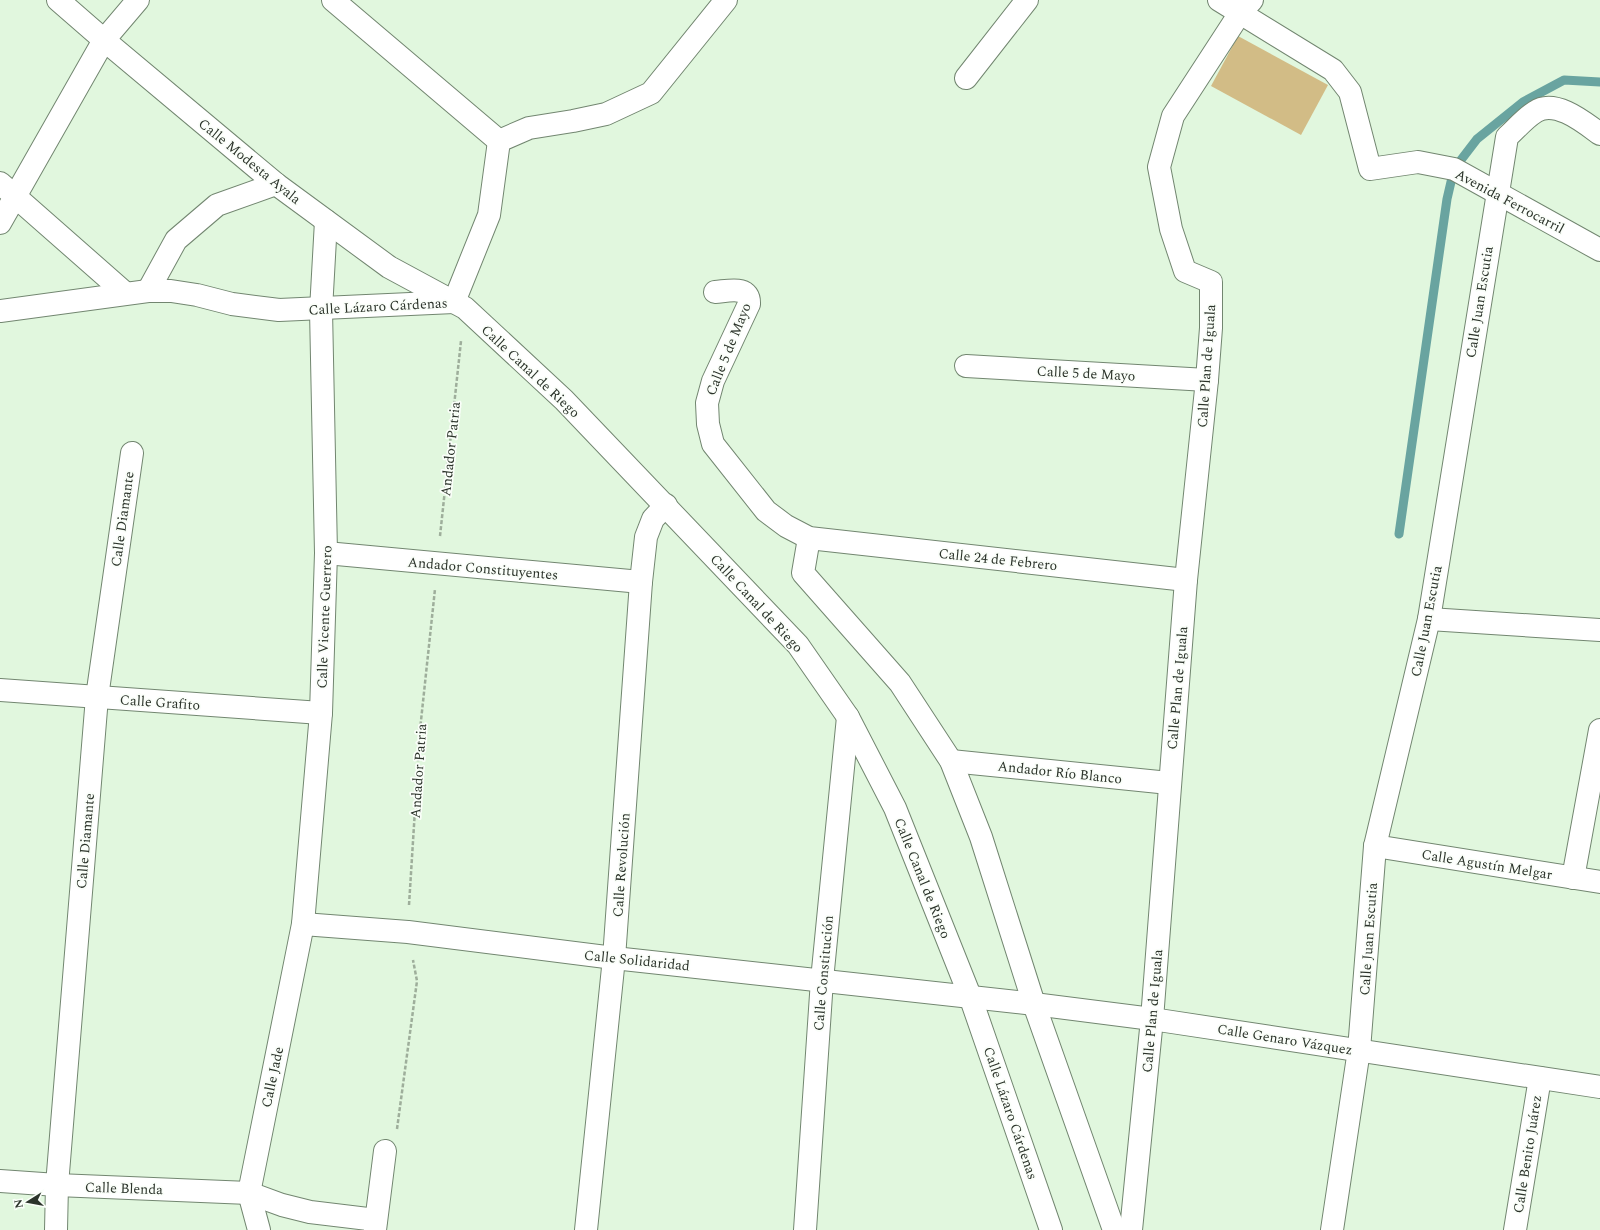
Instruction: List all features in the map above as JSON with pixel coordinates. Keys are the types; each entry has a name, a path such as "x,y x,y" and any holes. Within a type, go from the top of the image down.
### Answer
{"street":[{"name":"Calle Modesta Ayala","path":"58,0 276,184 390,267 460,305"},
{"path":"0,224 8,190 104,40 138,0"},
{"path":"333,0 499,141 529,128 606,114 651,93 726,0"},
{"path":"966,78 1027,0"},
{"name":"Avenida Ferrocarril","path":"1219,0 1246,7 1333,70 1350,92 1370,169 1418,162 1454,169 1600,250"},
{"name":"Calle Plan de Iguala","path":"1131,1230 1152,1019 1169,783 1186,580 1211,328 1211,282 1185,271 1171,229 1159,167 1173,116 1246,7"},
{"name":"Calle Juan Escutia","path":"1332,1230 1359,1050 1375,846 1429,619 1507,137 1536,110 1552,108 1573,114 1600,134"},
{"name":"Calle Lázaro Cárdenas","path":"0,311 148,291 171,291 197,295 232,304 279,310 460,305 489,215 499,141"},
{"path":"148,291 176,240 217,205 276,184"},
{"path":"8,190 125,293"},
{"name":"Calle Vicente Guerrero","path":"303,924 321,713 326,553 321,310 326,221"},
{"name":"Calle 5 de Mayo","path":"715,292 742,291 746,293 749,298 749,304 713,381 707,403 708,424 713,444 766,512 786,526 809,538"},
{"name":"Calle Canal de Riego","path":"460,305 564,400 666,505 798,645 848,717 895,808 970,996"},
{"name":"Calle 5 de Mayo","path":"966,366 1207,380"},
{"name":"Calle Diamante","path":"56,1230 57,1185 97,697 132,453"},
{"name":"Calle Revolución","path":"586,1230 614,958 641,582 646,537 653,519 666,505"},
{"path":"809,538 803,573 900,683 951,761 981,837 1034,1004 1114,1230"},
{"name":"Calle 24 de Febrero","path":"809,538 1186,580"},
{"name":"Andador Constituyentes","path":"326,553 641,582"},
{"path":"1429,619 1600,630"},
{"name":"Calle Grafito","path":"0,690 321,713"},
{"name":"Calle Constitución","path":"804,1230 822,980 848,717"},
{"path":"1573,878 1600,730"},
{"name":"Andador Río Blanco","path":"951,761 1169,783"},
{"name":"Calle Agustín Melgar","path":"1375,846 1600,882"},
{"name":"Calle Solidaridad","path":"303,924 408,932 614,958 970,996"},
{"name":"Calle Jade","path":"259,1230 248,1193 303,924"},
{"name":"Calle Lázaro Cárdenas","path":"970,996 1051,1230"},
{"name":"Calle Genaro Vázquez","path":"970,996 1152,1019 1600,1087"},
{"name":"Calle Benito Juárez","path":"1515,1230 1540,1078"},
{"path":"376,1225 385,1151"},
{"name":"Calle Blenda","path":"0,1181 57,1185 248,1193 282,1205 376,1225"}],"path":[{"name":"Andador Patria","path":"385,1151 398,1126 417,981 408,932 420,730 437,564 460,305"}],"shaded area":[{"path":"1238,36 1328,85 1301,135 1211,86"}],"waterway":[{"path":"1399,534 1447,199 1454,169 1477,139 1523,102 1564,80 1600,82"}]}
